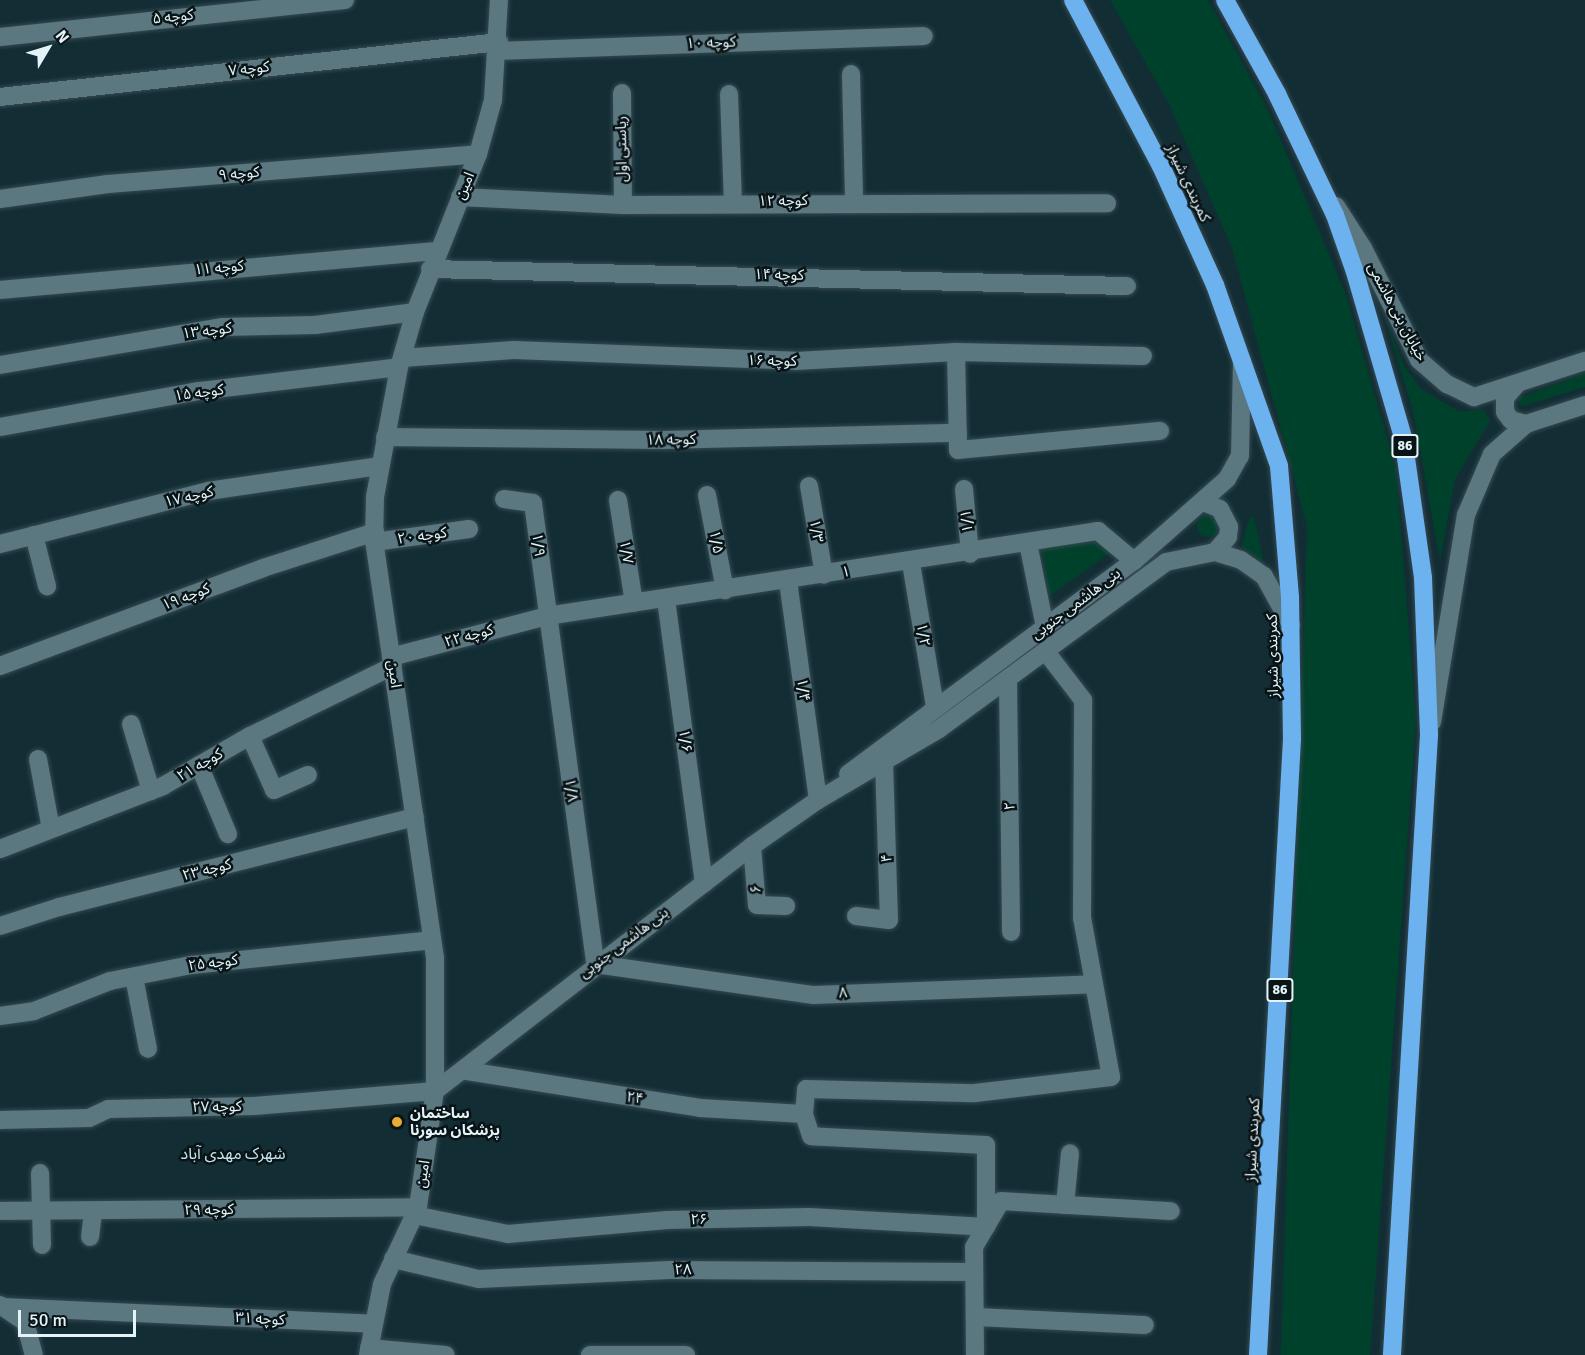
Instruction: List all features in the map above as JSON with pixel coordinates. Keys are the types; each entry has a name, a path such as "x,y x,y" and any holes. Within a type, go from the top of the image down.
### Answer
{"highway":[{"name":"کمربندی شیراز","path":"1073,0 1161,166 1242,353 1279,466 1291,625 1292,739 1286,889 1258,1355"},
{"name":"86","path":"1225,0 1314,171 1355,272 1403,437 1423,578 1429,735 1392,1355"}],"street":[{"name":"کوچه ۵","path":"0,37 345,0"},
{"name":"امین","path":"368,1352 382,1284 416,1211 435,1091 432,940 374,537 380,466 401,363 415,312 430,269 478,154 493,100 499,0"},
{"name":"کوچه ۱۰","path":"498,46 924,36"},
{"name":"کوچه ۷","path":"0,97 498,46"},
{"path":"851,74 854,200"},
{"name":"ریاستی اول","path":"622,93 623,205"},
{"path":"729,94 733,202"},
{"name":"کوچه ۹","path":"0,199 108,184 478,154"},
{"name":"خیابان بنی هاشمی","path":"1314,171 1363,248 1419,360 1447,384 1474,396 1585,361"},
{"name":"کوچه ۱۲","path":"460,197 623,205 854,200 1107,203"},
{"name":"کوچه ۱۱","path":"0,290 438,251"},
{"name":"کوچه ۱۴","path":"430,269 1127,286"},
{"name":"کوچه ۱۳","path":"0,365 223,327 315,325 415,312"},
{"name":"کوچه ۱۶","path":"401,363 514,350 796,362 956,352 1143,356"},
{"path":"956,352 958,450 1160,430"},
{"name":"بنی هاشمی جنوبی","path":"435,1091 467,1071 595,964 752,846 818,800 935,707 1134,561 1203,502 1240,456 1242,353"},
{"name":"کوچه ۱۵","path":"0,427 200,391 401,363"},
{"path":"1517,384 1505,398 1505,412 1511,420 1526,424"},
{"path":"1429,735 1447,653 1466,515 1492,454 1526,424 1585,405"},
{"name":"کوچه ۱۸","path":"385,437 663,440 958,433"},
{"name":"کوچه ۱۷","path":"0,544 208,491 380,466"},
{"name":"۱/۳","path":"809,486 824,575"},
{"name":"۱/۱","path":"964,489 970,554"},
{"name":"۱/۵","path":"707,495 725,590"},
{"name":"۱/۹","path":"504,499 533,503 547,616"},
{"name":"۱/۷","path":"618,500 634,603"},
{"path":"1203,502 1220,509 1229,527 1228,537 1215,552 1241,560 1264,576 1291,625"},
{"name":"کوچه ۲۰","path":"374,537 469,529"},
{"name":"۱","path":"547,616 970,554 1098,531 1134,561"},
{"path":"34,535 47,586"},
{"name":"کوچه ۱۹","path":"0,666 263,568 374,537"},
{"path":"1028,543 1045,627"},
{"name":"بنی هاشمی جنوبی","path":"818,800 884,763 1008,681 1166,562 1215,552"},
{"name":"۱/۲","path":"911,562 935,707"},
{"name":"۱/۴","path":"788,581 818,800"},
{"name":"۱/۶","path":"666,599 704,883"},
{"name":"کوچه ۲۲","path":"392,661 547,616"},
{"name":"۱/۸","path":"547,616 595,964"},
{"path":"986,1227 986,1145 811,1136 804,1114 807,1089 975,1093 1111,1077 1082,918 1083,700 1047,652"},
{"name":"کوچه ۲۱","path":"0,849 151,791 392,661"},
{"name":"۲","path":"1008,681 1011,932"},
{"path":"131,724 151,791"},
{"path":"250,736 273,790 308,775"},
{"path":"38,759 51,829"},
{"name":"۴","path":"856,916 889,920 884,763"},
{"path":"199,765 228,834"},
{"name":"کوچه ۲۳","path":"0,926 59,906 415,817"},
{"name":"۶","path":"752,846 757,905 786,906"},
{"name":"کوچه ۲۵","path":"0,1016 34,1011 134,977 191,965 432,940"},
{"name":"۸","path":"595,964 814,995 1094,984"},
{"path":"134,977 148,1049"},
{"name":"۲۴","path":"467,1071 700,1108 804,1114"},
{"name":"کوچه ۲۷","path":"0,1120 89,1118 108,1108 254,1106 435,1091"},
{"path":"1065,1205 1070,1153"},
{"path":"40,1173 42,1245"},
{"path":"975,1355 974,1247 1001,1201 1171,1211"},
{"name":"کوچه ۲۹","path":"0,1211 416,1211"},
{"path":"90,1238 93,1211"},
{"name":"۲۶","path":"416,1211 508,1234 667,1220 809,1217 986,1227"},
{"name":"۲۸","path":"393,1259 479,1279 670,1270 974,1272"},
{"path":"1,1306 25,1322 34,1355"},
{"name":"کوچه ۳۱","path":"1,1306 374,1324"},
{"path":"975,1317 1145,1325"},
{"path":"368,1352 446,1355"},
{"path":"590,1355 686,1355"}],"green space":[{"path":"1110,0 1208,0 1267,108 1346,295 1396,469 1416,720 1370,1355 1281,1355 1307,526 1232,248 1169,104"},
{"path":"1385,318 1404,366 1421,389 1460,412 1483,409 1490,421 1455,479 1440,560 1413,411"},
{"path":"1585,373 1585,387 1522,406 1516,399"},
{"path":"1208,515 1218,522 1219,526 1212,536 1208,537 1198,530 1197,526 1204,516"},
{"path":"1254,517 1264,564 1241,546 1249,519"},
{"path":"1098,541 1111,552 1049,596 1042,547"}],"place":[{"name":"ساختمان پزشکان سورنا","path":"397,1122"}],"district":[{"name":"شهرک مهدی آباد","path":"233,1154"}]}
